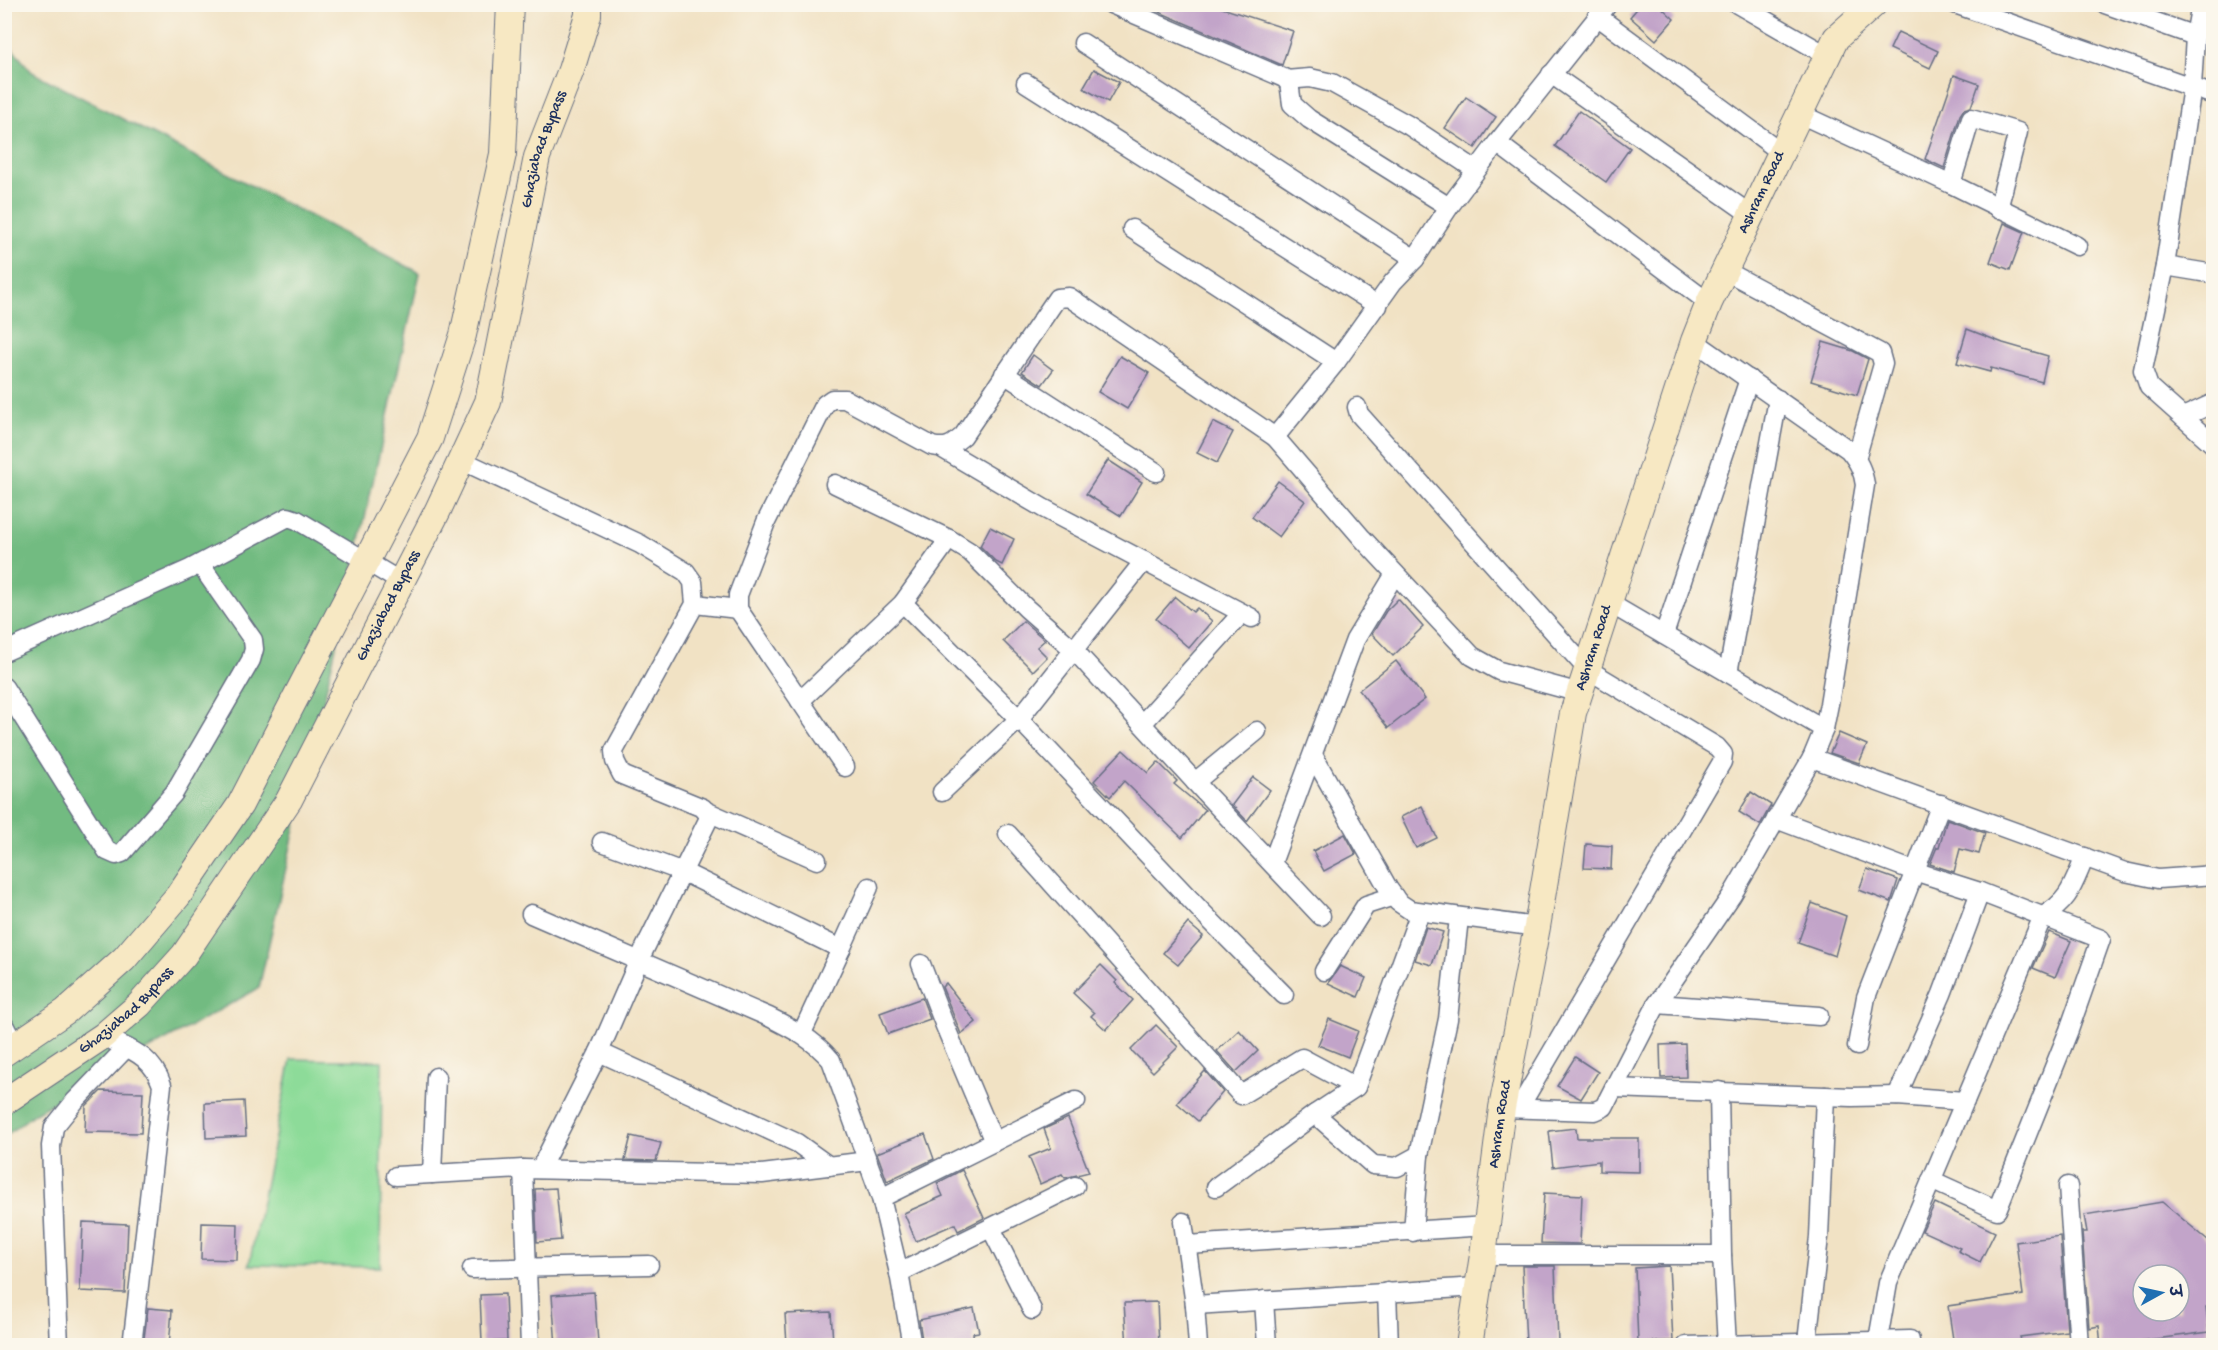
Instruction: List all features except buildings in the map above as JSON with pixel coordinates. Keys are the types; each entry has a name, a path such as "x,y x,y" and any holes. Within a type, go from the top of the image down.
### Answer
{"main road":[{"path":"8,1041 66,1011 124,959 178,896 240,805 430,438 463,336 503,154 510,4"},
{"name":"Ghaziabad Bypass","path":"4,1102 103,1036 139,1005 184,955 289,800 438,510 488,402 537,157 571,70 588,15 588,4"},
{"name":"Ashram Road","path":"1469,1346 1487,1226 1510,1108 1537,927 1573,713 1694,340 1709,303 1836,38 1874,4"}],"street":[{"path":"1111,4 1286,80 1310,78 1332,83 1408,125 1476,170"},
{"path":"1737,4 1828,56"},
{"path":"1955,4 2214,95"},
{"path":"2105,4 2195,36"},
{"path":"2201,4 2195,36 2192,87 2165,266 2143,370 2149,387 2214,445"},
{"path":"1275,436 1336,362 1393,282 1415,259 1476,170 1602,10 1781,152"},
{"path":"1083,43 1415,259"},
{"path":"1551,74 1750,214"},
{"path":"1286,80 1290,86 1292,104 1309,120 1449,207"},
{"path":"1026,83 1378,306"},
{"path":"1800,114 2077,246"},
{"path":"1951,184 1971,117 2018,132 1998,209"},
{"path":"1497,143 1709,303"},
{"path":"1132,229 1336,362"},
{"path":"2165,266 2214,274"},
{"path":"1724,270 1880,353 1883,364 1856,459"},
{"path":"943,449 951,447 963,436 1057,298 1070,297 1275,436 1395,574 1472,656 1499,671 1584,681 1717,747 1723,754 1722,762 1510,1108"},
{"path":"1510,1108 1600,1110 1604,1107 1657,1004 1732,895 1812,758 1824,729 1864,484 1861,465 1850,450 1694,340"},
{"path":"1004,374 1156,472"},
{"path":"1664,635 1749,379"},
{"path":"845,767 738,609 738,594 766,522 825,405 832,399 845,399 932,446 943,449 1042,508 1247,615 1142,724"},
{"path":"1728,673 1778,399"},
{"path":"2183,417 2214,403"},
{"path":"1357,407 1359,414 1584,681"},
{"path":"461,460 640,544 686,572 693,582 695,604 614,751 615,761 622,775 817,860"},
{"path":"835,484 949,539 970,552 1026,608 1074,650 1322,916"},
{"path":"4,652 200,564 289,517 401,582"},
{"path":"800,701 903,603 949,539"},
{"path":"942,792 1019,719 1144,561"},
{"path":"4,687 107,850 116,855 122,854 174,793 251,660 254,649 253,640 200,564"},
{"path":"1272,863 1355,640 1395,574"},
{"path":"903,603 1019,719 1284,995"},
{"path":"1609,603 1824,729"},
{"path":"695,604 738,609"},
{"path":"1195,782 1257,731"},
{"path":"1313,755 1398,902 1410,910 1420,912 1537,927"},
{"path":"1812,758 2149,879 2214,875"},
{"path":"1857,1046 1866,997 1941,804"},
{"path":"530,1346 527,1268 531,1169 599,1052 639,960 708,820 706,811"},
{"path":"1776,819 1914,872 1980,892 2101,939 1997,1210 1931,1180"},
{"path":"1008,834 1241,1095 1302,1058 1356,1087"},
{"path":"602,842 683,872 842,949"},
{"path":"1878,1340 1888,1283 2043,916 2059,907 2070,891 2085,857"},
{"path":"802,1034 869,887"},
{"path":"1897,1096 1942,994 1980,892"},
{"path":"1323,971 1366,905 1394,897"},
{"path":"1216,1187 1356,1087 1420,912"},
{"path":"531,914 769,1017 818,1045 831,1060 881,1198 899,1273 912,1346"},
{"path":"1413,1232 1419,1155 1448,1019 1459,918"},
{"path":"921,964 994,1142"},
{"path":"1657,1004 1819,1016"},
{"path":"103,1036 149,1060 162,1084 132,1346"},
{"path":"59,1346 51,1146 54,1127 75,1101 126,1048"},
{"path":"599,1052 797,1143 829,1166"},
{"path":"432,1174 436,1077"},
{"path":"1614,1089 1897,1096 1965,1101"},
{"path":"1719,1091 1722,1255 1727,1345"},
{"path":"1807,1342 1819,1237 1825,1096"},
{"path":"881,1198 1076,1101"},
{"path":"1316,1114 1373,1165 1397,1167 1419,1155"},
{"path":"396,1176 531,1169 762,1174 868,1161"},
{"path":"899,1273 1075,1186"},
{"path":"2068,1186 2079,1346"},
{"path":"1183,1222 1195,1305 1198,1346"},
{"path":"1187,1245 1487,1226"},
{"path":"991,1228 1032,1310"},
{"path":"1483,1255 1722,1255"},
{"path":"472,1269 649,1265"},
{"path":"1195,1305 1477,1287"},
{"path":"1387,1292 1389,1346"},
{"path":"1264,1300 1267,1346"},
{"path":"1686,1346 1878,1340 1912,1336"}],"green space":[{"path":"4,39 32,72 420,273 259,988 35,1113 5,1136"},
{"path":"291,1059 382,1061 380,1267 249,1265"}]}
